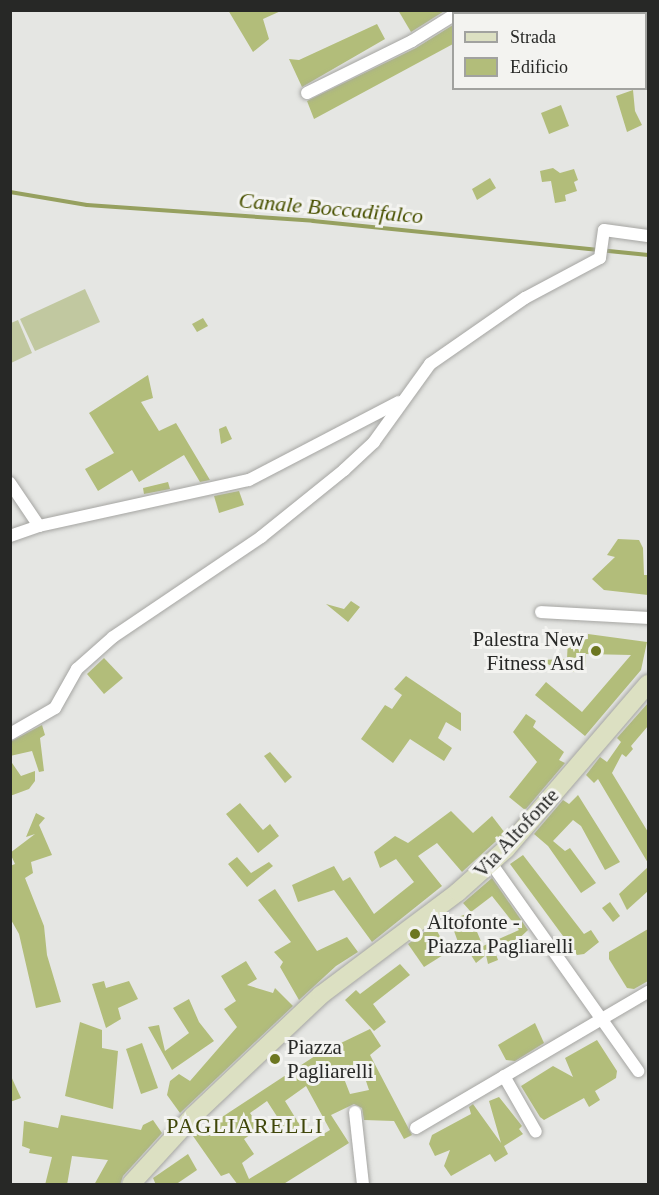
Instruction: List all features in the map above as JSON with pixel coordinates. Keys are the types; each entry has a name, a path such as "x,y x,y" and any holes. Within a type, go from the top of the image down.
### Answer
{"street":[{"path":"307,93 412,41 452,16"},
{"path":"10,734 55,708 77,669 113,637 261,537 344,470 374,442 418,375 461,339 525,298 600,258 604,230 648,236"},
{"path":"10,537 39,526 249,480 400,401"},
{"path":"10,483 39,526"},
{"path":"542,612 648,618"},
{"name":"Via Altofonte","path":"131,1185 193,1116 321,995 491,863 647,688"},
{"path":"491,863 638,1071"},
{"path":"416,1128 648,992"},
{"path":"504,1076 536,1132"},
{"path":"355,1112 363,1185"}],"green space":[{"path":"85,289 100,322 35,351 20,319"},
{"path":"18,320 32,353 11,363 11,323"}],"building":[{"path":"228,10 283,10 263,19 269,39 253,52"},
{"path":"398,10 446,10 411,32"},
{"path":"377,24 385,39 302,87 289,59 299,60"},
{"path":"452,26 452,45 314,119 307,101 416,48"},
{"path":"633,90 635,111 642,125 627,132 616,96"},
{"path":"561,105 569,126 549,134 541,113"},
{"path":"553,168 560,173 574,169 578,180 574,182 577,191 565,195 566,201 555,203 551,181 542,182 540,171"},
{"path":"490,178 496,188 477,200 472,189"},
{"path":"203,318 208,326 197,332 192,324"},
{"path":"148,375 153,398 141,402 159,431 176,423 210,480 200,482 184,455 139,482 132,470 98,491 85,469 114,453 89,413"},
{"path":"226,426 232,439 221,444 219,429"},
{"path":"168,482 170,489 144,494 143,488"},
{"path":"239,491 244,505 219,513 214,496"},
{"path":"618,539 639,540 643,548 644,575 648,575 648,595 604,590 592,579 615,557 607,555"},
{"path":"351,601 360,607 348,622 326,604 344,609"},
{"path":"588,634 647,642 641,670 585,736 535,695 546,682 582,712 631,655 586,654 585,672 563,672 540,660 567,659 568,638 588,639"},
{"path":"104,658 123,678 104,694 87,674"},
{"path":"406,676 461,713 461,731 446,722 438,738 452,748 444,761 410,739 393,763 361,739 385,705 392,709 402,695 394,689"},
{"path":"648,703 648,726 631,746 633,749 626,757 622,754 612,773 648,832 648,863 598,779 594,783 586,775 600,757 607,762 621,742 617,738"},
{"path":"526,714 536,721 533,727 564,752 559,760 565,763 525,810 509,797 537,762 513,732"},
{"path":"42,725 45,735 40,738 44,771 39,772 32,751 10,756 10,742"},
{"path":"270,752 292,777 285,783 264,756"},
{"path":"10,760 21,776 35,771 35,781 29,789 10,796"},
{"path":"578,795 620,862 605,870 581,826 573,820 553,841 565,851 570,848 596,883 581,893 548,846 534,834 563,800 569,804"},
{"path":"240,803 263,830 270,824 279,836 258,853 226,814"},
{"path":"451,811 473,833 492,816 505,833 462,872 437,843 418,856 442,886 372,942 334,890 298,902 292,885 334,866 343,881 350,877 374,914 414,882 396,859 380,868 374,852 395,836 408,843"},
{"path":"36,813 45,818 39,825 52,855 31,862 33,873 25,878 44,926 47,955 61,1002 36,1008 19,934 10,918 10,866 15,864 10,853 35,834 26,837"},
{"path":"523,855 584,934 591,930 599,942 584,954 577,955 510,864"},
{"path":"237,857 251,873 269,862 273,866 247,887 228,864"},
{"path":"648,867 648,891 627,910 619,894"},
{"path":"492,878 528,930 512,945 495,951 498,960 488,964 486,955 476,963 462,941 458,942 450,920 469,913 483,946 519,930 492,896 471,912 463,903"},
{"path":"275,889 317,951 347,937 358,952 336,966 299,1000 280,967 283,962 274,952 291,942 258,900"},
{"path":"610,902 620,916 613,922 602,908"},
{"path":"434,925 448,952 424,967 408,944"},
{"path":"648,929 648,981 634,989 627,988 609,959 609,952"},
{"path":"246,961 257,979 247,985 273,993 275,988 293,1006 180,1113 167,1095 170,1081 179,1074 190,1081 237,1027 224,1009 236,1001 221,976"},
{"path":"400,964 410,975 373,1004 386,1022 374,1031 345,1000 356,990 360,994"},
{"path":"104,981 106,988 129,981 138,999 118,1008 121,1019 106,1028 92,984"},
{"path":"189,999 199,1022 214,1041 172,1070 148,1027 159,1025 165,1051 189,1033 173,1008"},
{"path":"80,1022 102,1030 102,1048 118,1051 113,1109 65,1096"},
{"path":"535,1023 544,1043 515,1061 506,1060 498,1045"},
{"path":"370,1029 381,1046 370,1055 412,1135 404,1139 394,1121 364,1120 362,1108 354,1104 331,1115 349,1143 282,1185 238,1185 229,1173 221,1176 193,1136 318,1054","holes":["361,1066 369,1090 350,1094 343,1076","306,1086 330,1130 249,1179 242,1163 254,1154 244,1139 260,1128 250,1113 267,1101 289,1135 301,1127 285,1101"]},
{"path":"597,1040 617,1071 616,1078 595,1091 600,1100 589,1107 584,1098 544,1120 521,1086 553,1066 573,1077 565,1058"},
{"path":"142,1043 158,1088 141,1094 126,1049"},
{"path":"10,1074 21,1098 10,1102"},
{"path":"499,1097 522,1126 519,1129 523,1134 504,1146 508,1154 495,1162 490,1154 451,1176 444,1166 450,1150 435,1156 429,1144 432,1135 471,1114 469,1107 473,1104 501,1143 489,1101"},
{"path":"61,1115 141,1130 143,1125 153,1120 162,1133 123,1176 120,1185 94,1185 108,1160 72,1156 67,1185 45,1185 52,1157 29,1153 30,1149 22,1146 24,1121 58,1128"},
{"path":"188,1154 197,1170 175,1185 156,1185 153,1178"}],"waterway":[{"name":"Canale Boccadifalco","path":"10,192 87,205 313,221 648,255"}],"place":[{"name":"Palestra New Fitness Asd","path":"596,651"},
{"name":"Altofonte - Piazza Pagliarelli","path":"415,934"},
{"name":"Piazza Pagliarelli","path":"275,1059"}],"district":[{"name":"PAGLIARELLI","path":"245,1126"}]}
